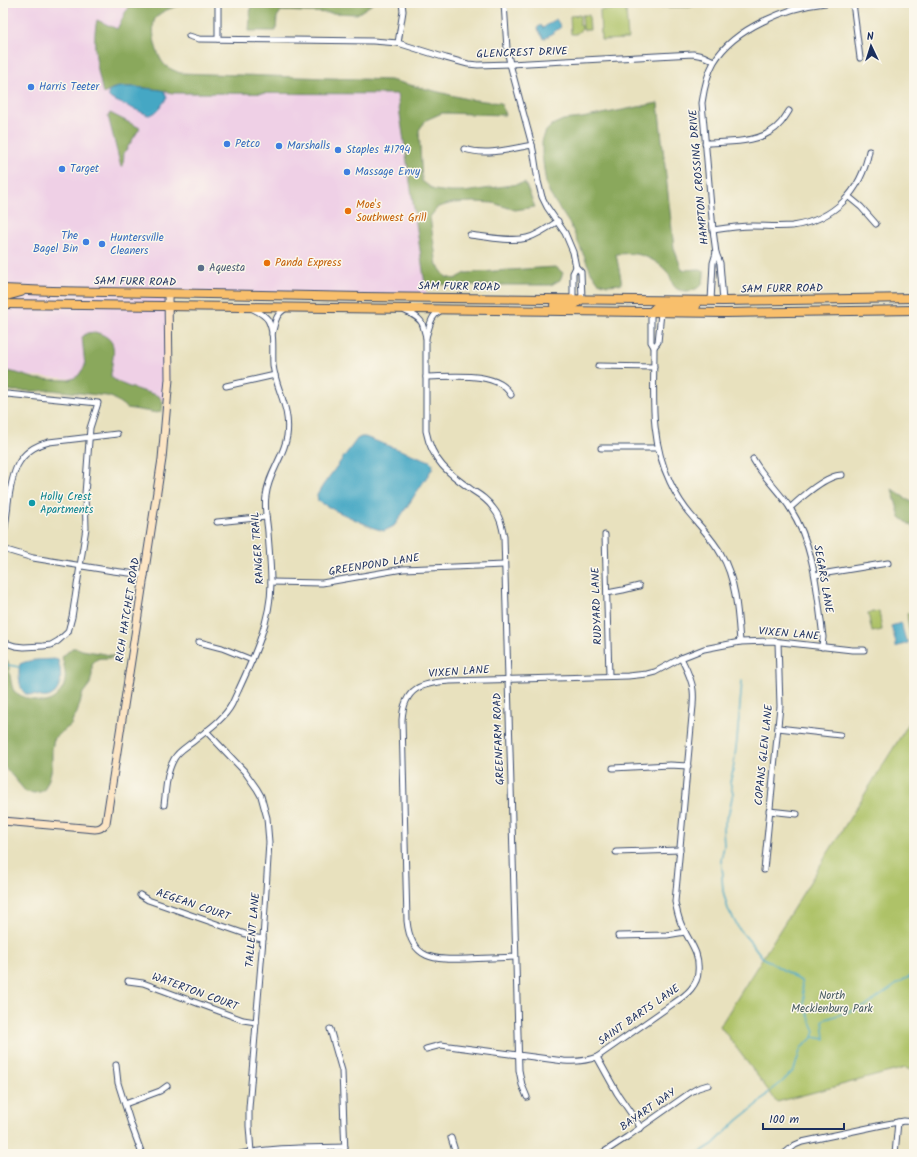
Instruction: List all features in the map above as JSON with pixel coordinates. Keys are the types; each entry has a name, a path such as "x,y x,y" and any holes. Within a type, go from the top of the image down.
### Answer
{"main road":[{"name":"SAM FURR ROAD","path":"3,289 28,291 364,297 711,301 914,298"},
{"path":"3,297 28,291"},
{"path":"478,310 547,305 574,305 578,299"},
{"path":"651,312 655,308 659,307 704,306 764,301"},
{"name":"SAM FURR ROAD","path":"3,304 661,313 911,309"}],"street":[{"path":"218,3 218,39"},
{"path":"398,43 403,11 402,3"},
{"path":"504,3 507,49 532,145 538,182 542,197 547,207 558,221 569,242 576,267 580,272 578,299"},
{"name":"HAMPTON CROSSING DRIVE","path":"723,301 720,262 716,253 713,230 702,103 710,70 714,61 730,42 743,32 791,11 825,3"},
{"path":"853,3 860,58"},
{"name":"GLENCREST DRIVE","path":"189,36 199,39 373,41 398,43 468,64 491,65 693,54 703,56 714,61"},
{"path":"705,143 748,140 759,137 776,128 789,111"},
{"path":"464,149 472,152 489,152 532,145"},
{"path":"713,230 739,227 790,226 806,223 829,214 849,196 857,185 867,162 869,150"},
{"path":"849,196 862,207 876,224"},
{"path":"470,235 512,239 527,238 546,230 558,221"},
{"name":"HAMPTON CROSSING DRIVE","path":"711,301 713,263 716,253"},
{"path":"576,267 573,272 578,299"},
{"name":"RICH HATCHET ROAD","path":"3,821 94,830 99,829 106,823 157,497 167,415 169,379 168,293"},
{"name":"RANGER TRAIL","path":"164,805 168,776 174,759 222,719 228,712 252,660 266,618 269,603 271,582 266,517 267,486 282,452 287,436 288,425 286,407 275,375 272,334 269,324 264,315 248,307"},
{"name":"RANGER TRAIL","path":"272,334 276,318 287,308"},
{"name":"GREENFARM ROAD","path":"401,309 412,314 421,321 426,337 426,431 431,448 436,458 446,471 483,497 494,509 502,526 504,537 515,957 520,1076 527,1097"},
{"name":"GREENFARM ROAD","path":"426,337 432,317 443,309"},
{"path":"651,312 650,342 654,347"},
{"path":"661,313 658,342 654,347 654,418 655,435 658,448 664,468 676,494 717,547 729,567 733,581 740,642"},
{"path":"598,366 654,367"},
{"path":"226,386 275,375"},
{"path":"426,377 483,378 502,385 511,395"},
{"path":"3,397 7,394 98,403 90,428 85,494 86,528 72,617 68,632 51,645 24,647 3,642"},
{"path":"3,540 11,482 15,470 22,458 34,448 44,443 117,434"},
{"path":"601,448 658,448"},
{"name":"SEGARS LANE","path":"753,459 790,508 809,550 815,575 823,637 822,647"},
{"path":"790,508 828,478 836,475 842,475"},
{"path":"217,522 266,517"},
{"name":"RUDYARD LANE","path":"605,535 609,676"},
{"path":"3,549 33,558 144,575"},
{"path":"815,575 888,563"},
{"name":"GREENPOND LANE","path":"271,582 322,583 403,569 504,565"},
{"path":"607,592 639,586"},
{"path":"199,642 222,648 252,660"},
{"name":"VIXEN LANE","path":"515,957 440,960 427,956 423,953 410,936 408,921 402,720 404,706 411,694 421,686 433,682 628,676 647,674 655,672 681,658 704,649 740,642 778,642 864,650"},
{"name":"COPANS GLEN LANE","path":"764,870 778,728 780,691 778,642"},
{"name":"SAINT BARTS LANE","path":"426,1049 441,1045 575,1062 590,1060 597,1057 686,994 696,982 698,975 697,952 678,918 675,902 688,766 693,689 681,658"},
{"path":"778,728 840,735"},
{"name":"TALLENT LANE","path":"206,731 245,772 257,789 266,810 269,842 263,939 249,1108 251,1152"},
{"path":"613,768 670,765 688,766"},
{"path":"769,811 796,814"},
{"path":"616,852 680,850"},
{"name":"AEGEAN COURT","path":"140,895 148,900 263,939"},
{"path":"618,936 666,935 685,932"},
{"name":"WATERTON COURT","path":"128,981 143,983 243,1020 256,1022"},
{"path":"330,1029 342,1071 345,1154"},
{"path":"597,1057 617,1093 641,1128"},
{"path":"116,1065 117,1078 142,1154"},
{"name":"BAYART WAY","path":"601,1154 641,1128 691,1092 708,1085"},
{"path":"125,1104 160,1091 167,1086"},
{"path":"895,1154 898,1122"},
{"path":"784,1154 795,1145 802,1142 898,1122 914,1122"},
{"path":"451,1138 456,1154"},
{"path":"240,1154 251,1152 345,1147"}],"shaded area":[{"path":"3,3 130,3 117,29 97,20 95,30 96,62 103,94 112,89 161,90 172,93 397,94 427,298 168,293 168,401 103,381 3,374"}],"green space":[{"path":"130,3 186,3 168,9 157,16 153,30 157,51 163,62 166,66 180,73 390,80 467,99 501,103 505,115 442,113 426,120 419,130 422,181 434,190 450,192 464,192 525,183 535,207 515,210 493,203 474,202 453,203 438,207 430,217 437,265 446,277 455,279 466,273 556,267 563,273 560,280 551,285 425,284 397,94 172,93 159,90 124,87 111,89 103,94 95,48 95,29 97,20 117,29"},
{"path":"251,3 374,3 357,14 281,11 277,17 276,31 249,31"},
{"path":"626,3 701,3 690,7 661,7"},
{"path":"626,9 628,39 601,40 600,10"},
{"path":"580,15 580,25 582,26 582,29 576,34 571,34 570,16"},
{"path":"582,15 589,15 590,30 583,30"},
{"path":"658,103 674,248 682,270 699,269 704,272 704,279 700,287 690,291 682,291 677,289 667,271 654,261 644,256 633,254 616,254 622,284 607,285 598,282 591,272 571,226 551,196 546,184 542,155 542,141 546,131 552,125 563,120 582,118"},
{"path":"110,113 140,128 124,153 122,167 108,116"},
{"path":"95,332 104,335 109,339 114,349 111,377 122,384 159,396 163,402 162,411 157,413 127,408 113,398 107,396 50,390 13,391 3,389 3,370 36,379 69,380 78,376 85,366 82,337 87,333"},
{"path":"892,489 914,504 914,528 900,517"},
{"path":"879,611 882,630 872,632 868,613"},
{"path":"914,612 914,642 911,643 907,613"},
{"path":"72,648 116,656 110,658 100,658 92,664 90,684 83,693 77,713 71,725 54,738 52,768 44,790 34,793 26,792 3,765 3,658 8,661 14,691 29,699 38,702 46,702 54,698 63,688 65,675 62,657"},
{"name":"North Mecklenburg Park","path":"914,715 914,1071 905,1068 777,1102 720,1026"}],"water":[{"path":"556,19 561,27 544,39 537,28 541,25 543,28"},
{"path":"120,87 161,90 164,91 167,98 157,111 151,115 148,115 109,97 108,93 112,89"},
{"path":"365,437 430,461 433,464 432,469 397,522 394,526 384,531 334,510 318,501 317,495 323,485 357,439"},
{"path":"901,623 906,641 907,640 908,643 895,647 896,643 891,626"},
{"path":"32,660 58,660 61,677 58,689 55,693 50,696 40,697 25,693 20,682 20,664"}],"waterway":[{"path":"3,664 19,667"},
{"path":"693,1154 702,1151 713,1144 794,1070 801,1048 813,1037 815,1031 804,1006 801,981 762,957 739,929 728,909 723,891 721,860 724,846 723,828 729,812 733,793 730,782 737,740 742,681"},
{"path":"813,1037 825,1039 823,1020 866,1006 903,980 914,975"}],"place":[{"name":"Harris Teeter","path":"31,87"},
{"name":"Petco","path":"227,144"},
{"name":"Marshalls","path":"279,146"},
{"name":"Staples #1794","path":"338,150"},
{"name":"Target","path":"62,169"},
{"name":"Massage Envy","path":"347,172"},
{"name":"Moe's Southwest Grill","path":"348,211"},
{"name":"The Bagel Bin","path":"86,242"},
{"name":"Huntersville Cleaners","path":"102,244"},
{"name":"Panda Express","path":"267,263"},
{"name":"Aquesta","path":"201,268"},
{"name":"Holly Crest Apartments","path":"32,503"}]}
